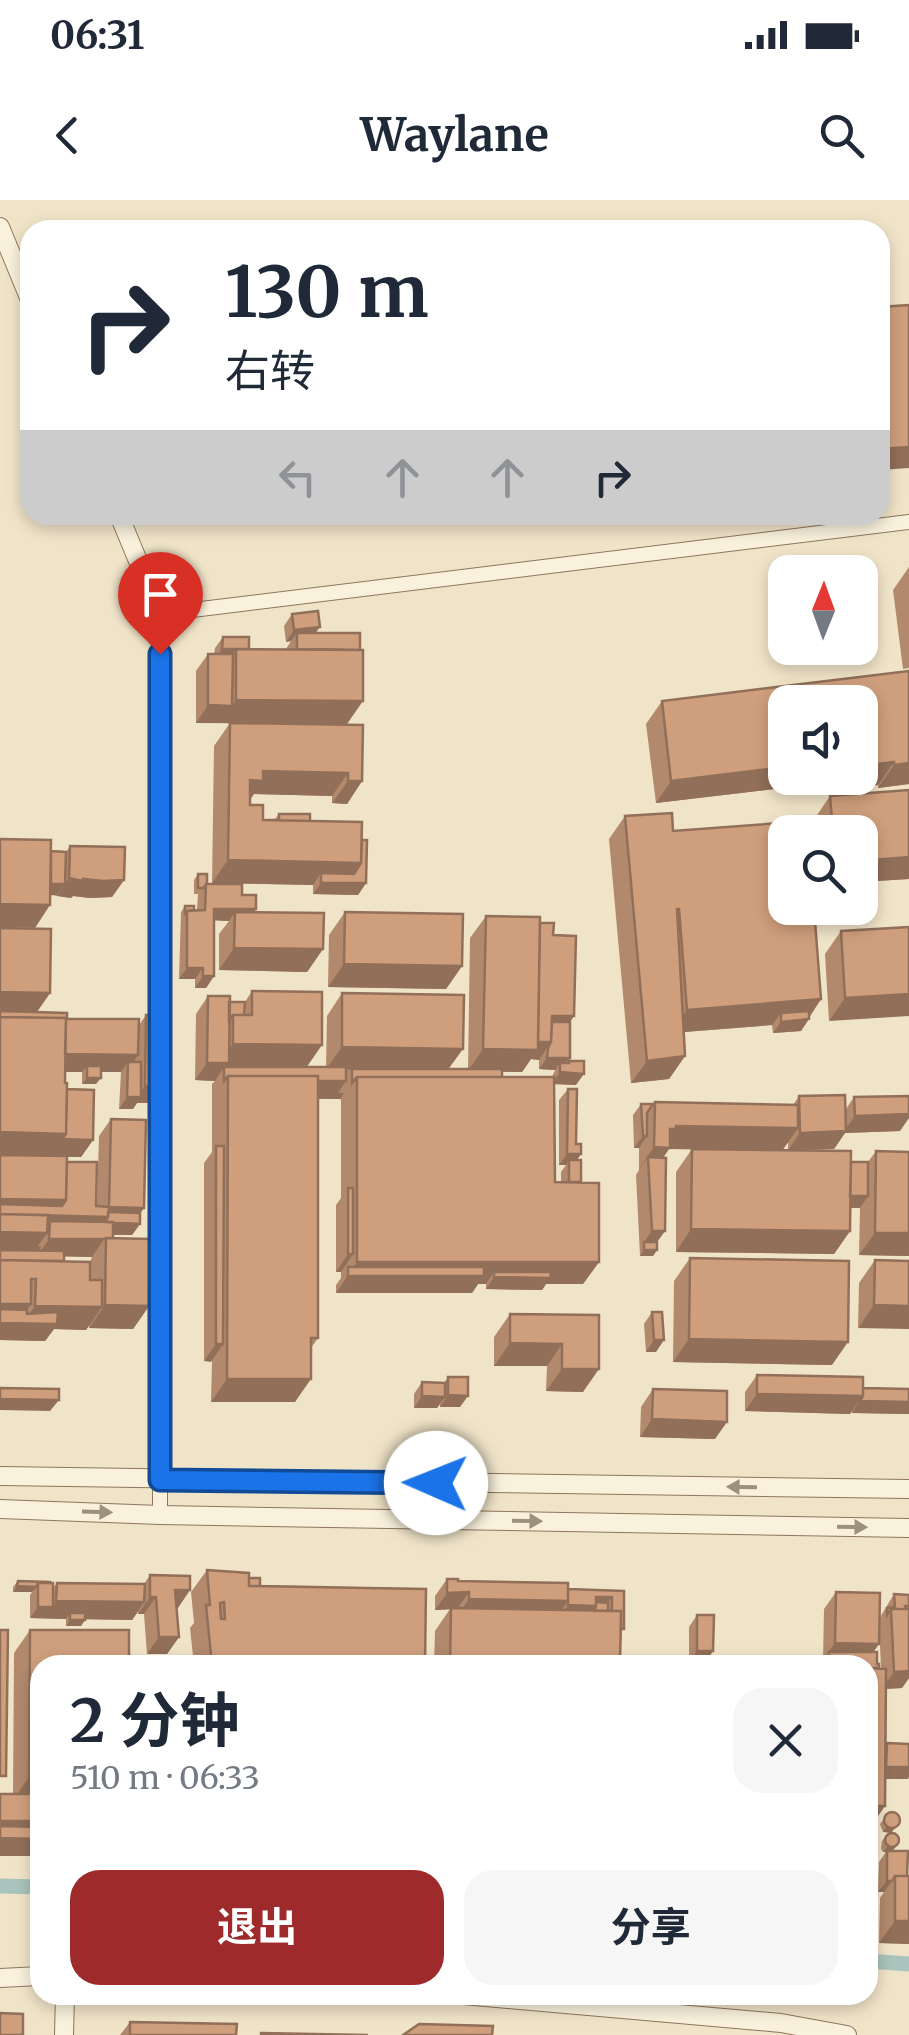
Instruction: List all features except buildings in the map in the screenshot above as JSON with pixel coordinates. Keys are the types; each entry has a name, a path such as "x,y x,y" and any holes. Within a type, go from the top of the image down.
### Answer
{"street":[{"path":"0,228 20,276"},
{"path":"123,525 160,614 160,1515"},
{"path":"160,614 885,525"},
{"path":"0,1476 909,1488"},
{"path":"0,1509 909,1528"},
{"path":"0,1978 30,1976"},
{"path":"64,2005 64,2035"},
{"path":"581,2005 781,2022 847,2035"}],"waterway":[{"path":"0,1886 30,1887"},
{"path":"878,1962 909,1964"}],"route":[{"path":"160,654 160,1480 436,1483"}]}
